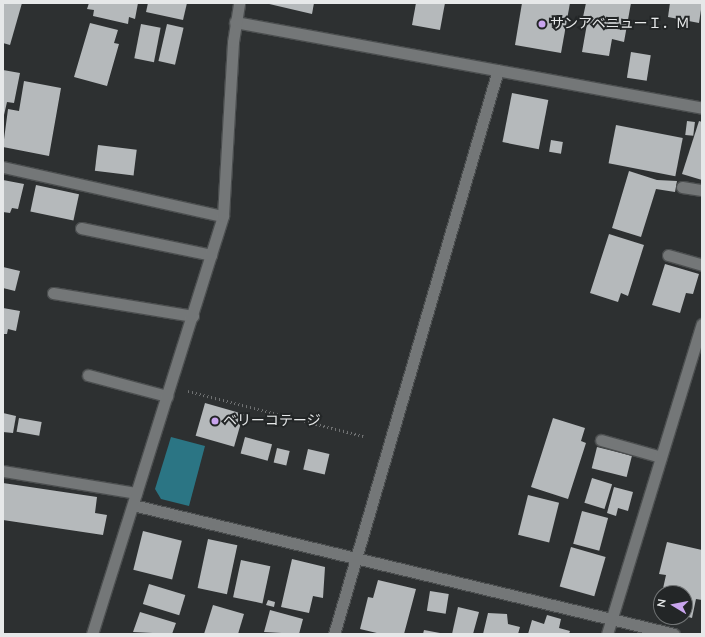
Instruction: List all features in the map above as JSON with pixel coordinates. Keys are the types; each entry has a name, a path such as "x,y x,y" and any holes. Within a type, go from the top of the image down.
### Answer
{"street":[{"path":"92,634 193,316 223,216 235,22 239,3"},
{"path":"235,22 702,108"},
{"path":"334,634 498,70"},
{"path":"3,167 223,216"},
{"path":"682,187 702,190"},
{"path":"81,228 211,255"},
{"path":"668,255 702,266"},
{"path":"53,293 193,316"},
{"path":"607,634 702,324"},
{"path":"88,375 169,391"},
{"path":"601,440 661,457"},
{"path":"3,471 136,493"},
{"path":"133,505 674,634"}],"path":[{"path":"169,391 363,436"}],"shaded area":[{"path":"171,437 205,446 189,506 161,499 155,489"}],"building":[{"path":"3,3 22,3 10,45 3,43"},
{"path":"89,3 138,3 135,19 129,17 128,24 93,16 94,10 87,9"},
{"path":"148,3 187,3 183,20 146,12"},
{"path":"265,3 314,3 312,14"},
{"path":"416,3 445,3 440,30 412,25"},
{"name":"サンアベニューＩ．Ｍ","path":"522,3 570,3 561,53 515,45"},
{"path":"586,3 631,3 624,42 612,39 609,56 582,52 588,18 583,17"},
{"path":"670,3 702,3 699,23 668,17"},
{"path":"90,23 118,30 114,43 119,44 107,86 74,77"},
{"path":"141,24 161,28 154,62 134,58"},
{"path":"167,24 184,28 175,65 158,61"},
{"path":"631,52 651,55 647,81 627,78"},
{"path":"3,70 20,73 14,103 7,102 4,115"},
{"path":"24,81 61,88 49,156 3,147 8,109 19,111"},
{"path":"512,93 548,100 539,149 502,142"},
{"path":"687,121 695,122 693,136 685,135"},
{"path":"699,121 702,122 702,180 682,174"},
{"path":"616,125 683,138 675,176 609,163"},
{"path":"551,140 563,142 561,154 549,152"},
{"path":"98,145 137,150 134,176 95,171"},
{"path":"629,171 657,180 677,181 675,192 656,189 641,237 612,228"},
{"path":"3,180 24,184 18,209 12,208 10,213 3,212"},
{"path":"36,185 79,194 73,221 30,211"},
{"path":"609,234 644,245 628,296 621,293 618,302 590,293"},
{"path":"665,264 699,274 693,294 686,293 680,313 652,305"},
{"path":"3,267 20,271 15,291 3,288"},
{"path":"3,308 20,311 16,331 8,329 7,334 3,334"},
{"path":"205,403 243,414 234,447 196,436"},
{"path":"3,413 16,416 13,433 3,432"},
{"path":"19,418 42,422 39,436 17,432"},
{"path":"553,418 585,428 581,441 586,443 568,499 531,487"},
{"path":"245,437 272,444 268,461 241,453"},
{"path":"597,447 632,456 627,477 592,468"},
{"path":"277,448 290,451 286,466 274,463"},
{"path":"308,449 329,454 325,474 303,469"},
{"path":"592,478 612,484 604,509 584,503"},
{"path":"3,483 97,497 95,513 107,515 103,535 3,520"},
{"path":"614,487 633,492 628,511 618,508 616,516 607,513"},
{"path":"528,495 559,503 549,543 518,535"},
{"path":"582,511 608,518 599,551 573,544"},
{"path":"143,531 182,541 172,579 133,570"},
{"path":"208,539 237,545 227,594 198,588"},
{"path":"667,542 702,550 702,600 696,599 693,613 693,585 664,585 666,575 659,574"},
{"path":"571,547 606,557 594,596 560,586"},
{"path":"292,559 325,567 323,598 313,596 309,613 281,607"},
{"path":"241,560 270,566 262,603 233,597"},
{"path":"378,580 416,589 404,634 381,634 360,629 368,597 373,598"},
{"path":"149,584 185,595 179,615 143,604"},
{"path":"430,591 449,594 446,614 427,611"},
{"path":"268,600 275,602 274,607 266,605"},
{"path":"213,605 244,614 238,634 204,634"},
{"path":"458,607 479,612 473,634 452,634"},
{"path":"270,610 303,619 299,634 264,632"},
{"path":"140,612 176,623 172,634 133,632"},
{"path":"488,613 507,614 508,624 520,627 518,634 483,634"},
{"path":"547,615 561,619 559,628 570,631 569,634 528,634 532,620 544,624"},
{"path":"424,630 440,633 440,634 423,634"}],"place":[{"name":"サンアベニューＩ．Ｍ","path":"542,24"},
{"name":"ベリーコテージ","path":"215,421"}]}
